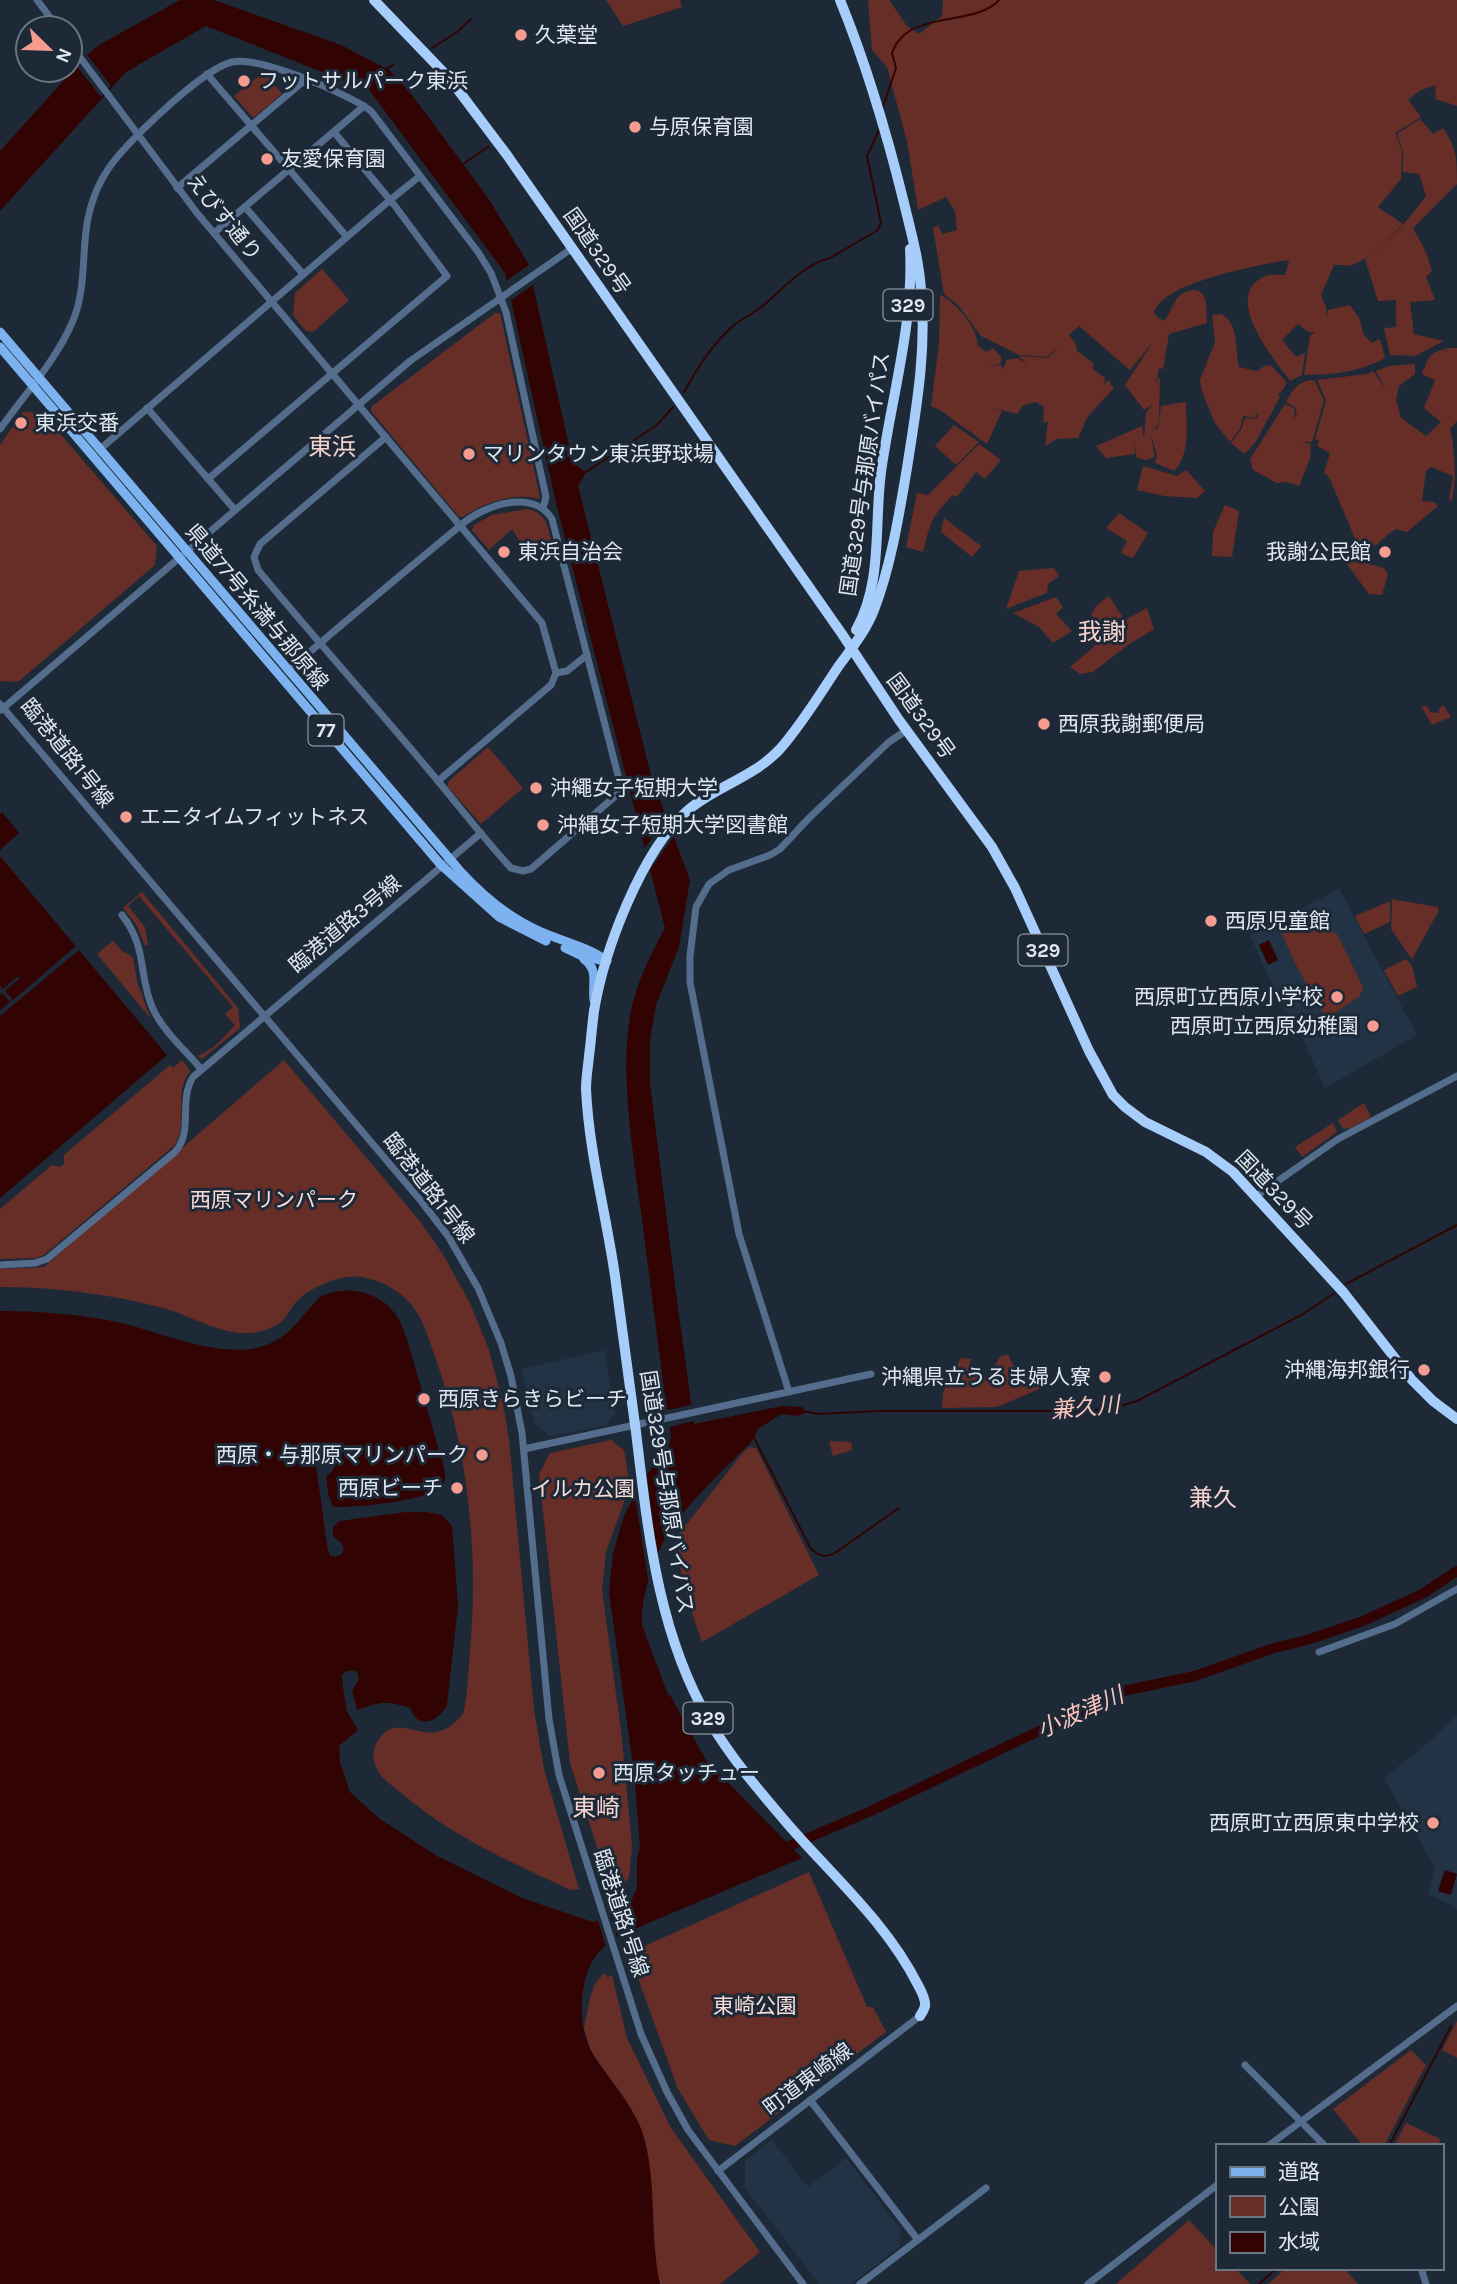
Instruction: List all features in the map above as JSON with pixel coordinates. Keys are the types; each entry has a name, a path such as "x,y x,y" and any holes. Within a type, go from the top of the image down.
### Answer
{"highway":[{"name":"国道329号","path":"373,0 460,91 508,155 907,730 979,828 1004,867 1089,1051 1113,1095 1149,1125 1216,1158 1255,1196 1344,1293 1412,1380 1433,1401 1457,1419"},
{"name":"国道329号与那原バイパス","path":"840,0 876,98 908,219 921,285 921,370 897,521 870,620 792,733 775,754 748,776 701,801 676,822 648,860 607,961 594,1009 586,1070 587,1112 594,1170 608,1227 639,1463 659,1589 678,1656 707,1716 735,1759 792,1829 882,1928 898,1950 925,1999 925,2008 920,2016"},
{"name":"国道329号与那原バイパス","path":"851,648 865,611 874,570 881,472 910,280 908,219"},
{"path":"895,390 906,362 914,362 921,370"},
{"path":"888,430 899,441 907,436 914,416"}],"main road":[{"name":"県道77号糸満与那原線","path":"0,332 35,380 445,862 499,917 529,934 596,960 607,961"},
{"name":"県道77号糸満与那原線","path":"0,347 35,380 99,450 183,554 288,671 445,862 522,922 540,932 598,954 607,961"},
{"path":"571,950 592,967 595,978 594,1009"}],"street":[{"name":"えびす通り","path":"84,62 177,188 542,623 556,673"},
{"path":"0,429 64,340 78,307 83,284 91,205 97,188 117,156 207,74 233,62 246,62 266,65 364,106 383,125 478,251 501,296 546,497 543,508"},
{"path":"207,74 347,237"},
{"path":"177,188 305,80"},
{"path":"214,233 364,106"},
{"path":"208,479 447,276 334,132"},
{"path":"99,450 420,176"},
{"path":"246,207 303,274"},
{"name":"臨港道路1号線","path":"571,249 426,349 1,707 421,1200 460,1255 486,1305 501,1343 515,1394 524,1449 552,1739 563,1790 641,2034 657,2074 683,2121 803,2284"},
{"path":"147,408 235,510"},
{"path":"288,671 320,643 461,524 481,512 501,505 529,502 543,508 552,519 621,787 620,792 531,869 523,871 510,868 438,781 320,643 258,570 254,563 255,551 260,544 386,438"},
{"path":"438,781 551,685 556,673 567,671 587,654"},
{"path":"789,1392 745,1260 721,1150 690,982 696,906 709,884 718,875 780,849 889,742 907,730"},
{"name":"臨港道路3号線","path":"201,1069 481,833"},
{"path":"0,1265 35,1264 47,1259 181,1146 185,1133 186,1090 201,1069 155,1014 149,1000 136,935 122,915"},
{"path":"1255,1196 1338,1139 1457,1076"},
{"path":"524,1449 871,1374"},
{"path":"1319,1652 1395,1624 1457,1589"},
{"path":"1271,2144 1457,2006"},
{"name":"町道東崎線","path":"718,2171 920,2016"},
{"path":"1245,2065 1323,2144"},
{"path":"810,2100 918,2240"},
{"path":"1088,2284 1216,2186"},
{"path":"860,2284 986,2188"}],"shaded area":[{"name":"西原町立西原小学校","path":"1339,889 1417,1035 1325,1088 1299,1031 1294,1030 1250,936"},
{"path":"604,1350 615,1412 607,1425 550,1436 534,1422 522,1369"},
{"name":"西原町立西原東中学校","path":"1457,1715 1457,1910 1428,1894 1435,1868 1384,1778 1433,1739"},
{"path":"772,2140 808,2187 846,2158 901,2230 899,2247 851,2284 819,2284 745,2188 745,2160"}],"green space":[{"path":"606,0 680,0 682,7 623,26"},
{"path":"868,0 889,0 907,26 919,34 942,16 943,0 1457,0 1457,106 1436,99 1437,85 1421,90 1408,100 1421,117 1395,133 1402,151 1401,179 1378,207 1403,224 1366,258 1352,265 1334,265 1321,295 1326,307 1326,318 1328,310 1350,305 1359,318 1364,335 1372,343 1380,339 1385,358 1346,372 1304,375 1310,336 1315,332 1308,332 1298,324 1282,340 1296,357 1305,353 1302,375 1290,381 1256,329 1248,299 1252,287 1263,277 1285,275 1289,261 1286,260 1192,284 1161,301 1154,312 1164,321 1179,296 1192,290 1199,291 1206,303 1207,323 1169,334 1163,369 1159,368 1156,385 1160,378 1159,417 1157,427 1150,430 1158,428 1161,406 1186,402 1185,447 1174,471 1155,463 1157,456 1150,432 1155,457 1146,460 1137,458 1134,442 1135,454 1106,458 1096,446 1142,426 1144,438 1146,413 1153,404 1144,410 1125,385 1153,342 1130,370 1079,326 1069,335 1076,344 1077,351 1093,363 1093,369 1105,378 1104,385 1108,380 1114,388 1088,416 1078,438 1057,439 1045,446 1048,422 1043,422 1044,407 1036,402 1022,406 1018,414 988,407 1002,411 987,444 931,406 939,343 940,295 965,316 974,331 978,346 986,352 993,348 1002,358 1000,364 988,366 1001,365 1003,369 1007,360 1018,358 1028,365 1019,356 1048,358 1062,343 1047,357 1019,355 981,336 959,306 944,294 933,228 938,225 942,234 957,230 955,211 946,197 918,210 907,141 887,67 872,50"},
{"path":"264,72 282,94 253,118 234,96"},
{"path":"1420,119 1433,134 1443,128 1454,148 1456,161 1457,184 1413,228 1426,252 1432,271 1426,277 1435,300 1410,302 1414,334 1444,341 1415,356 1390,355 1384,328 1396,327 1396,300 1378,301 1365,259 1398,230 1426,196 1419,174 1403,172 1403,152 1397,134"},
{"path":"322,269 349,300 313,332 306,331 293,315 295,293"},
{"name":"マリンタウン東浜野球場","path":"495,313 500,313 540,497 499,500 459,517 371,411 371,407"},
{"path":"1221,314 1227,318 1234,330 1239,367 1257,371 1266,365 1272,366 1287,383 1255,443 1244,454 1231,443 1241,430 1245,418 1256,419 1259,415 1254,411 1257,415 1255,418 1243,416 1240,429 1230,442 1215,423 1200,380 1215,342 1212,315"},
{"path":"1445,348 1457,348 1457,421 1450,429 1455,466 1451,502 1449,498 1453,476 1431,467 1426,471 1422,501 1434,502 1438,506 1407,532 1396,529 1376,545 1360,550 1329,477 1324,473 1330,453 1317,446 1319,440 1315,439 1326,400 1317,380 1373,371 1386,390 1376,371 1389,366 1415,364 1415,374 1399,386 1396,400 1401,418 1426,436 1441,422 1424,408 1435,380 1422,374 1431,355 1444,349 1446,353"},
{"path":"1314,380 1324,400 1312,442 1302,442 1311,444 1310,459 1299,486 1287,482 1277,483 1253,470 1250,459 1285,404 1294,408 1295,415 1291,420 1297,415 1295,407 1286,402 1294,390 1304,382"},
{"path":"23,412 42,413 157,546 155,565 18,682 0,681 0,445"},
{"path":"954,425 979,442 956,465 935,446"},
{"path":"979,444 1001,460 985,479 976,472 957,497 953,495 940,509 930,526 923,552 906,547 917,493 928,495"},
{"path":"1143,466 1177,476 1186,470 1205,491 1197,498 1164,496 1137,490"},
{"path":"1225,505 1239,511 1232,557 1212,556 1213,532"},
{"path":"527,509 538,513 545,520 550,543 525,550 512,529 489,550 472,530 474,525 492,515"},
{"path":"1119,513 1148,533 1133,558 1121,553 1127,541 1106,528"},
{"path":"944,518 981,546 972,557 941,532"},
{"path":"1350,559 1384,568 1388,574 1382,595 1369,594 1347,564"},
{"path":"1054,568 1059,576 1048,584 1047,593 1006,609 1019,571"},
{"path":"1109,596 1124,619 1110,631 1091,615 1096,606"},
{"path":"1056,597 1063,607 1056,614 1072,631 1053,643 1039,627 1013,613"},
{"path":"1147,608 1154,629 1093,672 1080,674 1070,667 1125,620"},
{"path":"1421,706 1427,706 1430,712 1438,713 1441,706 1444,706 1451,717 1432,725"},
{"path":"488,747 523,788 481,824 447,786 449,781"},
{"path":"142,892 238,1008 240,1028 202,1059 197,1056 214,1047 235,1025 225,1014 233,1007 139,896 128,906 145,927 148,945 145,946 136,924 123,908"},
{"path":"1392,899 1437,907 1439,910 1412,959 1391,929"},
{"path":"1390,901 1390,922 1364,934 1355,916"},
{"path":"1308,919 1312,925 1337,934 1363,987 1360,996 1326,1019 1280,930"},
{"path":"113,941 122,951 133,957 137,982 151,1019 97,954"},
{"path":"1406,959 1412,966 1417,987 1398,996 1384,970"},
{"path":"182,1060 190,1071 182,1089 181,1127 175,1145 44,1255 36,1258 0,1259 0,1209 52,1165 60,1167 64,1164 64,1155 170,1065 173,1068"},
{"name":"西原マリンパーク","path":"284,1060 419,1220 444,1256 470,1303 489,1350 509,1439 534,1710 544,1769 579,1889 571,1890 548,1880 439,1822 387,1782 374,1762 375,1746 388,1731 406,1728 438,1732 450,1726 463,1714 468,1683 473,1576 472,1538 463,1463 446,1389 432,1347 421,1320 409,1302 381,1283 362,1277 346,1277 305,1294 275,1326 259,1332 243,1333 223,1330 163,1308 103,1295 41,1288 0,1287 0,1269 44,1267"},
{"path":"1364,1103 1371,1117 1351,1128 1343,1129 1338,1120"},
{"path":"1333,1123 1337,1132 1302,1157 1295,1147"},
{"path":"1261,1166 1270,1179 1258,1187 1248,1177"},
{"path":"1008,1354 1015,1370 1041,1374 1044,1387 997,1407 942,1408 943,1393 961,1358 971,1359 967,1374 988,1377 1000,1357"},
{"name":"イルカ公園","path":"611,1440 624,1450 630,1486 606,1552 602,1590 621,1730 632,1846 629,1877 619,1891 612,1893 570,1763 539,1474 550,1453"},
{"path":"829,1441 851,1442 852,1450 833,1456"},
{"path":"756,1448 819,1575 702,1642 681,1574 679,1534 745,1450"},
{"name":"東崎公園","path":"809,1872 867,2007 873,2007 886,2032 735,2146 709,2140 678,2089 629,1953"},
{"path":"604,1973 608,1977 612,1975 627,2038 671,2128 760,2252 720,2284 660,2284 655,2264 641,2129 623,2096 591,2052 584,2028 595,1984"},
{"path":"1457,2021 1457,2058 1442,2050"},
{"path":"1411,2050 1426,2065 1385,2144 1361,2144 1333,2109"},
{"path":"1406,2123 1440,2139 1439,2144 1395,2144"},
{"path":"1189,2220 1216,2249 1216,2270 1237,2270 1250,2284 1116,2284"},
{"path":"1284,2270 1346,2270 1358,2284 1268,2284"}],"water":[{"path":"180,0 214,0 341,45 389,70 412,95 486,195 528,263 573,463 586,472 578,486 652,779 690,880 679,947 656,1005 650,1040 650,1082 694,1424 782,1406 802,1407 807,1412 797,1416 782,1414 759,1428 751,1442 676,1522 662,1544 651,1571 644,1600 642,1625 668,1695 706,1760 802,1858 618,1936 597,1954 585,1979 582,2019 588,2044 638,2121 647,2150 660,2284 0,2284 0,1311 56,1313 98,1319 130,1325 191,1343 232,1350 251,1349 277,1340 290,1330 320,1297 330,1293 363,1292 374,1296 391,1309 407,1339 443,1464 445,1481 435,1491 410,1499 340,1508 333,1507 328,1495 326,1476 334,1466 333,1461 323,1457 316,1465 330,1556 342,1554 343,1545 333,1537 333,1527 339,1521 394,1512 426,1512 442,1515 452,1526 458,1606 447,1705 442,1713 425,1722 415,1717 410,1708 395,1704 377,1704 357,1710 352,1691 359,1679 357,1672 347,1671 342,1675 347,1711 358,1730 339,1746 340,1762 350,1792 380,1819 437,1856 522,1898 593,1922 620,1914 629,1905 637,1889 640,1847 634,1773 609,1592 613,1553 624,1516 643,1479 668,1449 671,1438 631,1137 626,1059 631,1011 637,989 665,928 556,503 505,273 370,91 206,26 126,72 0,211 0,151 61,84 84,84 84,58 99,45"},
{"path":"2,812 19,833 0,850 0,814"},
{"path":"0,856 167,1055 0,1198"},
{"path":"1269,940 1278,960 1268,965 1259,945"},
{"path":"1445,1870 1457,1874 1451,1895 1438,1891"}],"pier":[{"path":"84,53 111,86 101,97 84,75"},
{"path":"532,263 537,282 510,301 506,281"},
{"path":"668,816 676,833 650,870 643,850"},
{"path":"76,946 79,950 0,1016 0,1010 10,1002 2,993 0,995 0,986 3,989 18,976 20,978 5,991 13,1000"},
{"path":"695,1404 697,1420 666,1428 663,1411"},
{"path":"326,1457 333,1461 335,1466 326,1476 328,1495 333,1507 388,1506 340,1512 331,1510 325,1496 323,1476 331,1466 328,1461 324,1461 320,1465 329,1534 330,1525 338,1517 394,1509 403,1509 406,1512 339,1521 333,1527 333,1536 344,1549 342,1554 335,1557 328,1552 316,1465 318,1460"},
{"path":"646,1469 653,1524 655,1571 650,1592 634,1489"},
{"path":"352,1670 357,1672 359,1679 352,1691 358,1713 354,1712 350,1700 349,1690 356,1679 352,1673 346,1676 346,1687 351,1710 360,1732 347,1711 343,1688 342,1675"},
{"path":"610,1915 618,1941 607,1950 597,1917"}],"waterway":[{"path":"883,107 896,68 892,53 900,39 926,24 974,14 999,0"},
{"path":"432,48 471,19"},
{"path":"386,69 394,64"},
{"path":"684,392 712,349 740,320 760,308 812,265 830,258 878,230 881,223 867,156 879,130"},
{"path":"463,164 488,147"},
{"path":"586,472 657,425 673,407"},
{"name":"兼久川","path":"1346,1284 1457,1225"},
{"name":"兼久川","path":"807,1412 1082,1411 1117,1407 1137,1401 1303,1314 1335,1293"},
{"path":"753,1436 811,1549 823,1556 832,1555 899,1508"},
{"name":"小波津川","path":"789,1846 871,1811 1123,1691 1195,1676 1363,1621 1422,1594 1457,1571"},
{"path":"1390,2144 1451,2026"},
{"path":"1259,2284 1275,2270"}],"place":[{"name":"久葉堂","path":"521,35"},
{"name":"フットサルパーク東浜","path":"244,81"},
{"name":"与原保育園","path":"635,127"},
{"name":"友愛保育園","path":"267,159"},
{"name":"東浜交番","path":"21,423"},
{"name":"マリンタウン東浜野球場","path":"469,454"},
{"name":"東浜自治会","path":"504,552"},
{"name":"我謝公民館","path":"1385,552"},
{"name":"西原我謝郵便局","path":"1044,724"},
{"name":"沖繩女子短期大学","path":"536,788"},
{"name":"エニタイムフィットネス","path":"126,817"},
{"name":"沖縄女子短期大学図書館","path":"543,825"},
{"name":"西原児童館","path":"1211,921"},
{"name":"西原町立西原小学校","path":"1337,997"},
{"name":"西原町立西原幼稚園","path":"1373,1026"},
{"name":"沖縄海邦銀行","path":"1424,1370"},
{"name":"沖縄県立うるま婦人寮","path":"1105,1377"},
{"name":"西原きらきらビーチ","path":"424,1399"},
{"name":"西原・与那原マリンパーク","path":"482,1455"},
{"name":"西原ビーチ","path":"457,1488"},
{"name":"西原タッチュー","path":"599,1773"},
{"name":"西原町立西原東中学校","path":"1433,1823"}],"district":[{"name":"東浜","path":"332,447"},
{"name":"我謝","path":"1102,632"},
{"name":"兼久","path":"1213,1498"},
{"name":"東崎","path":"596,1808"}]}
